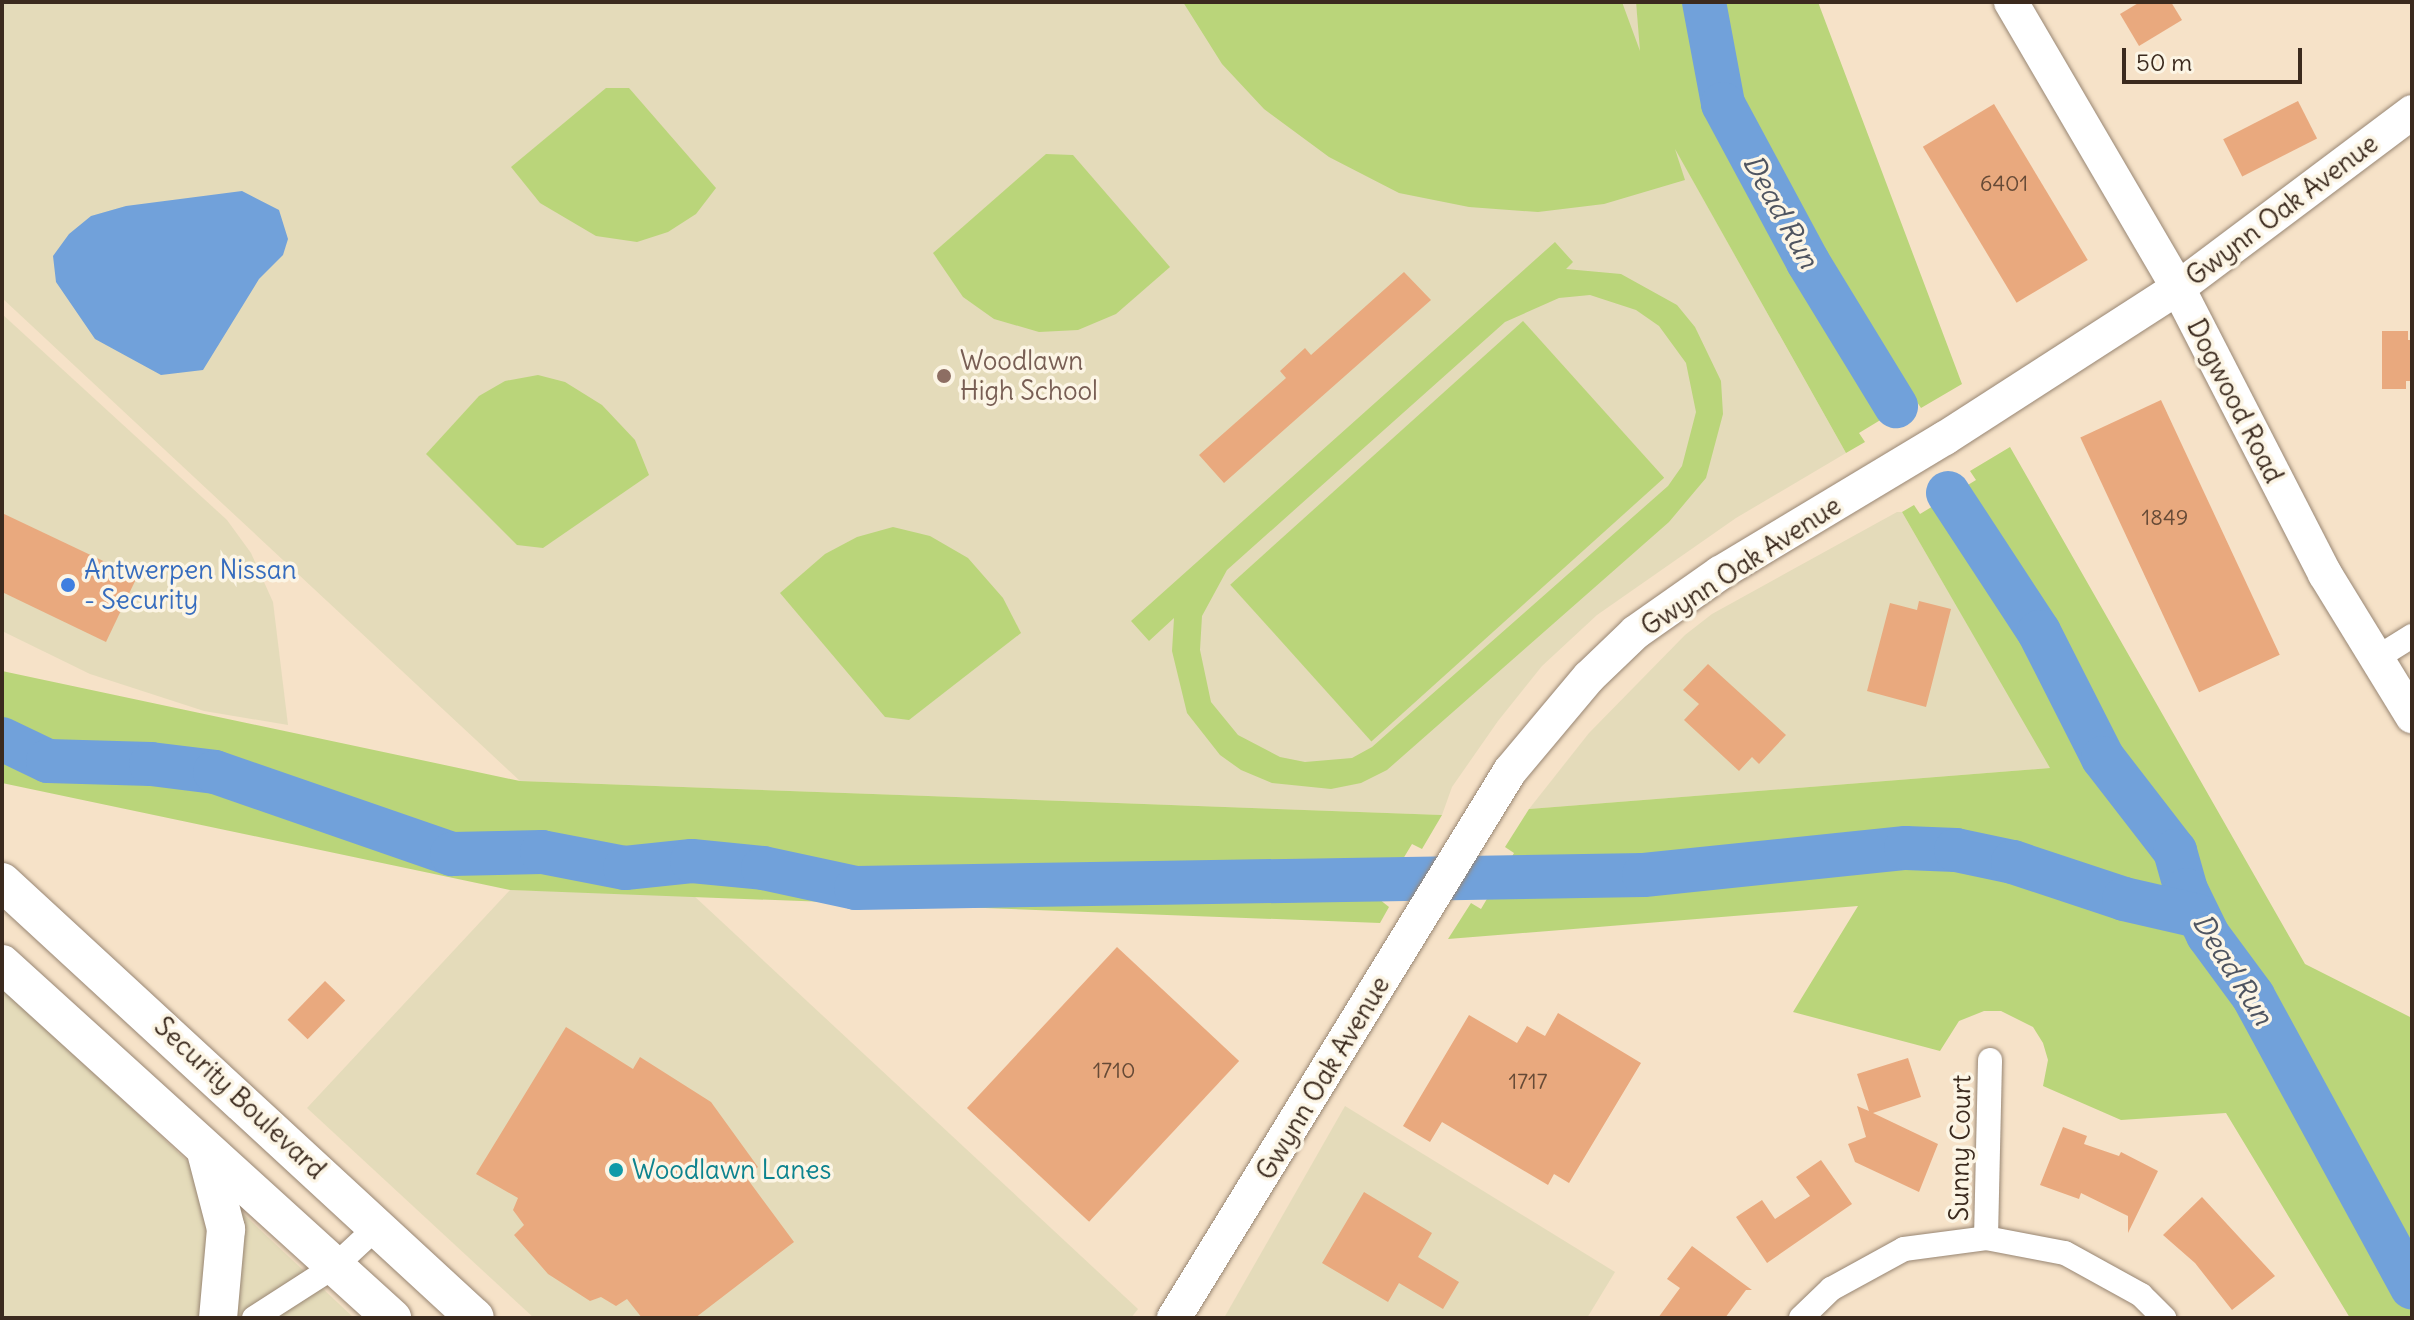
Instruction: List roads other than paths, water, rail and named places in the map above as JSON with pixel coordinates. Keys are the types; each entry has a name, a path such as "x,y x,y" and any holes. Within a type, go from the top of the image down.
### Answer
{"main road":[{"name":"Security Boulevard","path":"2,882 475,1318"},
{"path":"2,964 392,1318"},
{"path":"206,1152 226,1229 218,1318"}],"street":[{"name":"Dogwood Road","path":"2011,2 2178,288 2296,520 2375,659 2412,716"},
{"name":"Gwynn Oak Avenue","path":"1174,1318 1460,848 1550,719 1636,632 1720,573 1945,438 2178,288 2412,112"},
{"path":"2375,659 2412,636"},
{"name":"Sunny Court","path":"1986,1238 1990,1060"},
{"path":"254,1318 335,1266 378,1226"},
{"path":"1801,1318 1831,1289 1904,1249 1986,1238 2065,1253 2141,1295 2164,1318"}],"water":[{"path":"242,191 279,210 288,239 283,255 259,279 203,370 161,375 95,339 56,282 53,256 69,234 91,216 126,206"}],"waterway":[{"name":"Dead Run","path":"1704,2 1723,104 1808,262 1896,406"},
{"name":"Dead Run","path":"1948,493 2039,632 2103,758 2175,851 2186,890 2208,935 2253,996 2412,1288"},
{"path":"2,739 48,761 151,764 215,772 452,854 542,852 625,868 692,861 763,868 856,888 1644,875 1906,848 1956,850 2013,862 2124,899 2198,916"}],"place":[{"name":"Woodlawn High School","path":"944,376"},
{"name":"Antwerpen Nissan - Security","path":"68,585"},
{"name":"Woodlawn Lanes","path":"616,1170"}]}
